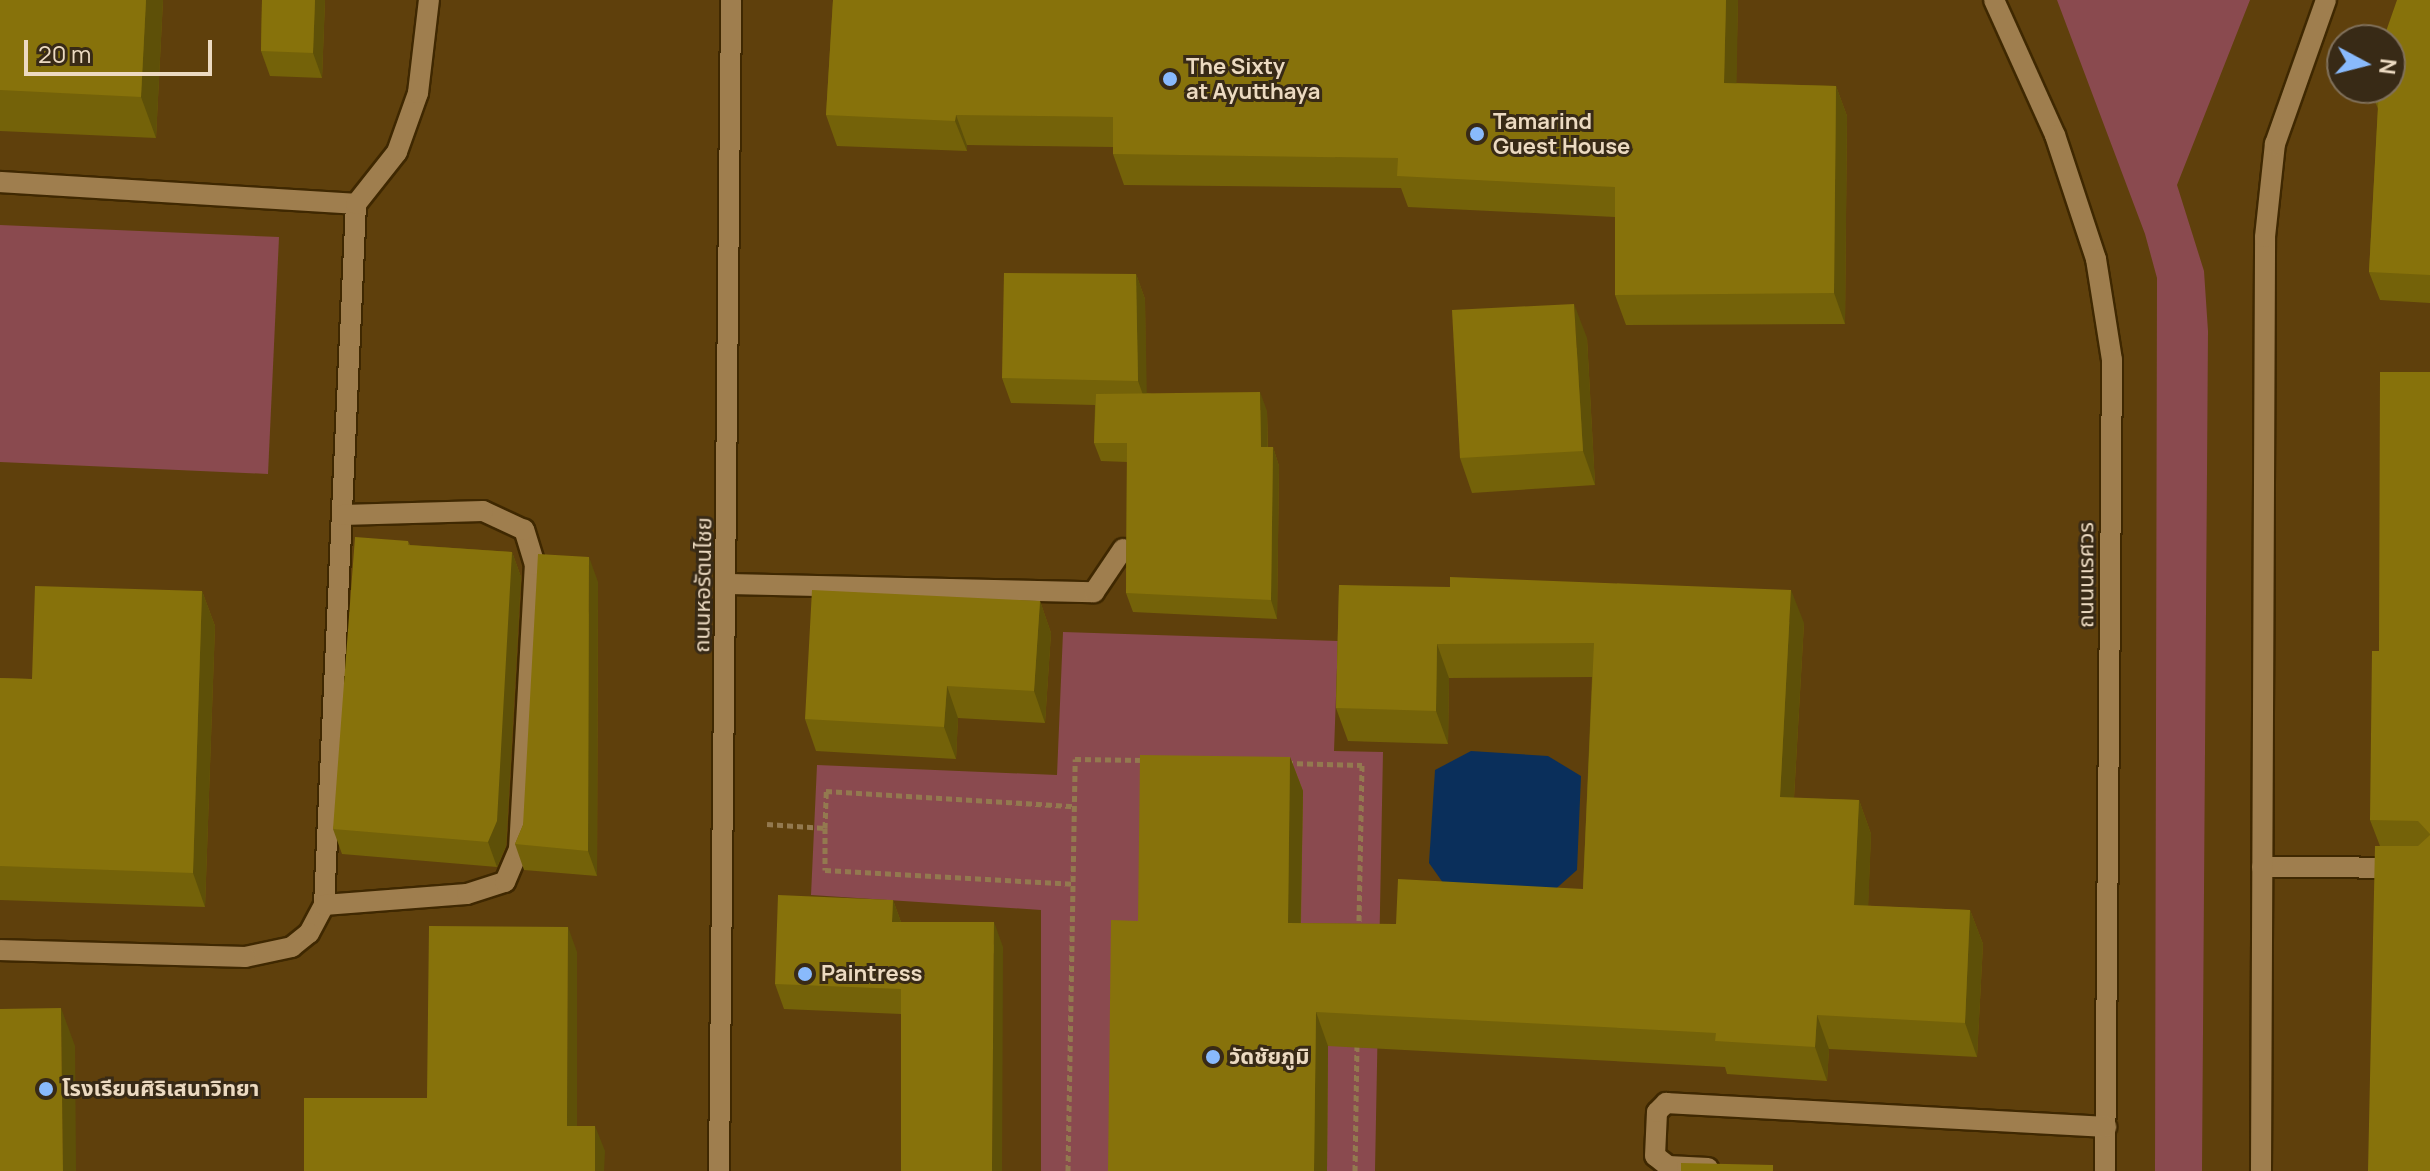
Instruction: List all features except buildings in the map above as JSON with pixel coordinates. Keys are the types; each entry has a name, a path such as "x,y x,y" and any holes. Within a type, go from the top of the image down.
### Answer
{"street":[{"path":"0,950 245,957 292,947 309,933 324,905 356,204 397,152 418,93 429,0"},
{"name":"ถนนหอรัตนไชย","path":"719,1171 728,584 731,0"},
{"name":"ถนนนเรศวร","path":"1994,0 2055,135 2096,259 2112,360 2105,1171"},
{"path":"2261,1171 2265,237 2275,144 2326,0"},
{"path":"0,182 356,204"},
{"path":"324,905 467,894 505,882 519,849 535,565 524,530 483,511 342,515"},
{"path":"728,584 1094,592 1123,549"},
{"path":"2262,867 2430,868"},
{"path":"1729,1169 1668,1166 1661,1161 1655,1156 1657,1112 1679,1100 2106,1127"}],"path":[{"path":"1068,1171 1075,759 1155,761"},
{"path":"1282,763 1362,765 1359,937"},
{"path":"1073,884 825,870 825,828 826,791 1074,806"},
{"path":"723,822 825,828"},
{"path":"1355,1171 1357,1030"}],"shaded area":[{"path":"2057,0 2250,0 2177,185 2204,271 2208,331 2202,1171 2155,1171 2157,278 2145,234"},
{"path":"0,225 279,237 268,474 0,462"},
{"path":"1063,632 1338,641 1334,751 1383,752 1375,1171 1041,1171 1041,910 811,895 817,765 1057,775"}],"water":[{"path":"1471,751 1548,756 1581,776 1577,870 1550,894 1446,887 1429,863 1435,770"}],"place":[{"name":"The Sixty at Ayutthaya","path":"1170,79"},
{"name":"Tamarind Guest House","path":"1477,134"},
{"name":"Paintress","path":"805,974"},
{"name":"วัดชัยภูมิ","path":"1213,1057"},
{"name":"โรงเรียนศิริเสนาวิทยา","path":"46,1089"}]}
